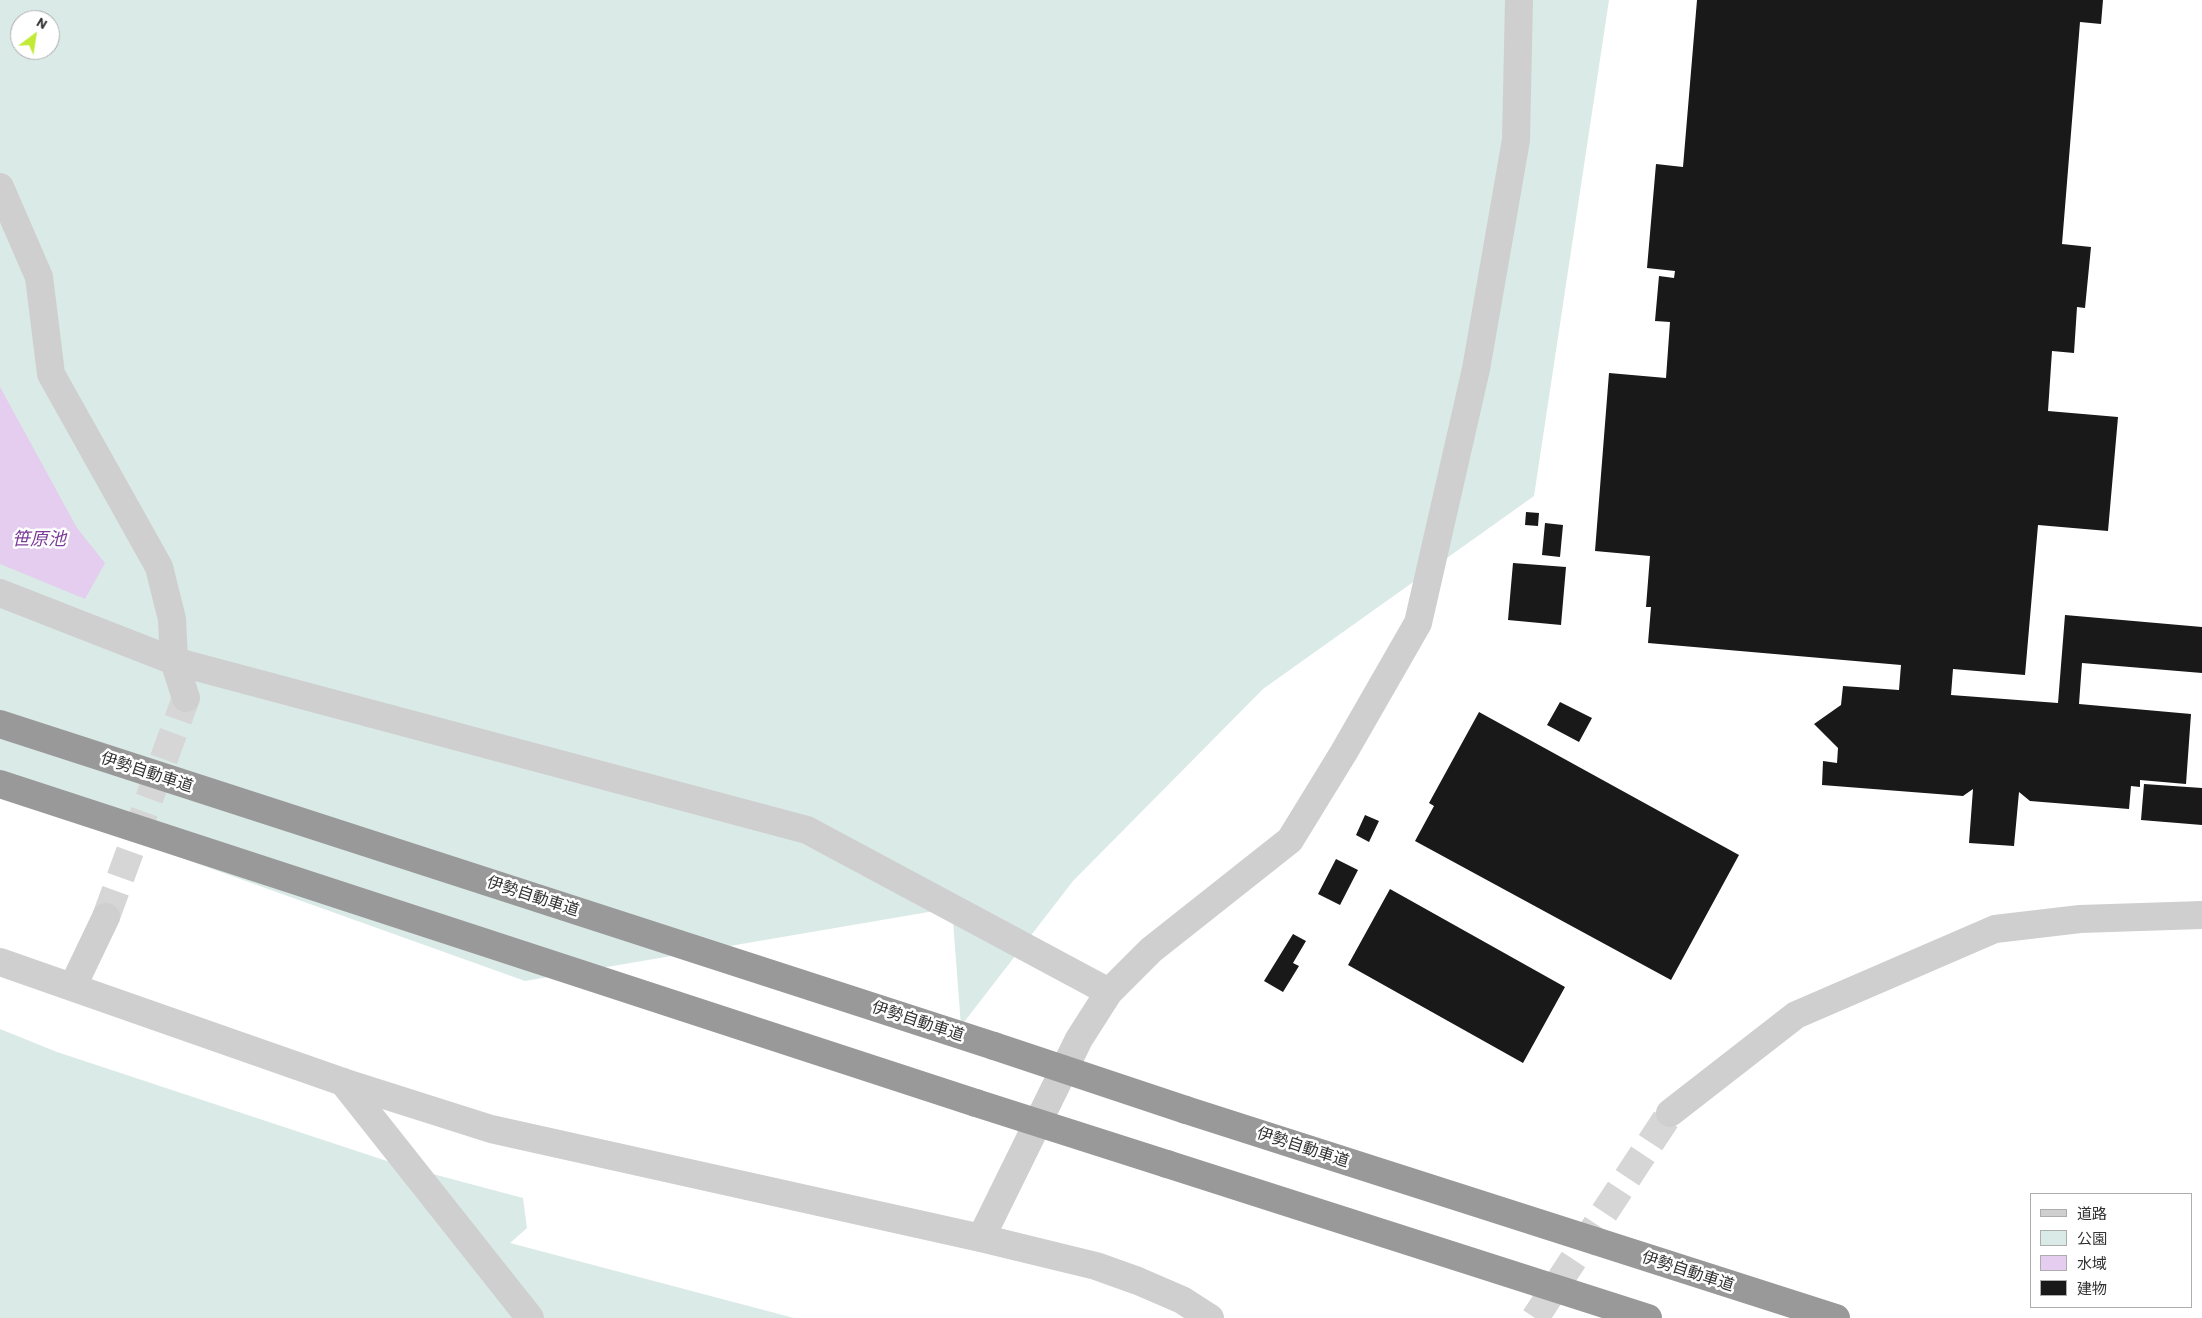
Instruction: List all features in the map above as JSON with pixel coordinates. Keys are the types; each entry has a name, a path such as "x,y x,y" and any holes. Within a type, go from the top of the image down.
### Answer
{"highway":[{"name":"伊勢自動車道","path":"0,724 1186,1110 1836,1318"},
{"path":"0,784 976,1103 1648,1318"}],"street":[{"path":"981,1238 1079,1039 1109,992 1151,950 1290,840 1344,752 1418,623 1476,369 1516,140 1519,0"},
{"path":"0,187 39,277 51,374 159,567 172,619 174,662 186,698"},
{"path":"0,593 174,662 807,830 1109,992"},
{"path":"1670,1113 1796,1015 1995,929 2080,919 2202,915"},
{"path":"73,986 106,917"},
{"path":"0,962 343,1082 491,1129 981,1238 1113,1272 1182,1300 1210,1318"},
{"path":"343,1082 530,1318"}],"green space":[{"path":"0,0 1609,0 1534,496 1263,689 1073,881 961,1026 952,908 525,981 0,793"},
{"path":"0,1029 57,1052 399,1165 523,1198 527,1228 510,1243 794,1318 0,1318"}],"water":[{"name":"笹原池","path":"0,387 77,528 105,563 85,599 0,564"}],"building":[{"path":"1697,0 2103,0 2101,24 2080,22 2062,244 2091,247 2085,308 2077,307 2074,353 2052,351 2048,411 2118,417 2108,531 2038,525 2025,675 1953,669 1951,695 2058,703 2065,615 2202,627 2202,673 2082,663 2079,704 2191,714 2186,784 2140,780 2140,787 2131,786 2129,809 2030,801 2019,792 2014,846 1969,843 1973,789 1963,796 1822,785 1823,761 1837,763 1838,748 1814,724 1841,705 1843,686 1899,690 1901,665 1648,643 1651,607 1646,607 1650,556 1595,551 1609,373 1666,378 1670,322 1655,321 1659,276 1674,278 1675,271 1647,268 1656,164 1683,167"},
{"path":"1526,512 1539,513 1538,526 1525,525"},
{"path":"1545,523 1563,525 1560,557 1542,555"},
{"path":"1513,563 1566,567 1561,625 1508,620"},
{"path":"1560,702 1592,718 1579,742 1547,725"},
{"path":"1479,712 1739,855 1671,980 1415,841 1434,806 1429,803"},
{"path":"2144,784 2202,788 2202,825 2141,820"},
{"path":"1365,815 1379,821 1369,842 1356,835"},
{"path":"1336,859 1358,870 1340,905 1318,894"},
{"path":"1390,889 1565,987 1523,1063 1348,965"},
{"path":"1293,934 1306,941 1293,963 1299,966 1283,992 1264,981"}],"tunnel":[{"path":"106,917 186,698"},
{"path":"1535,1318 1670,1113"}]}
